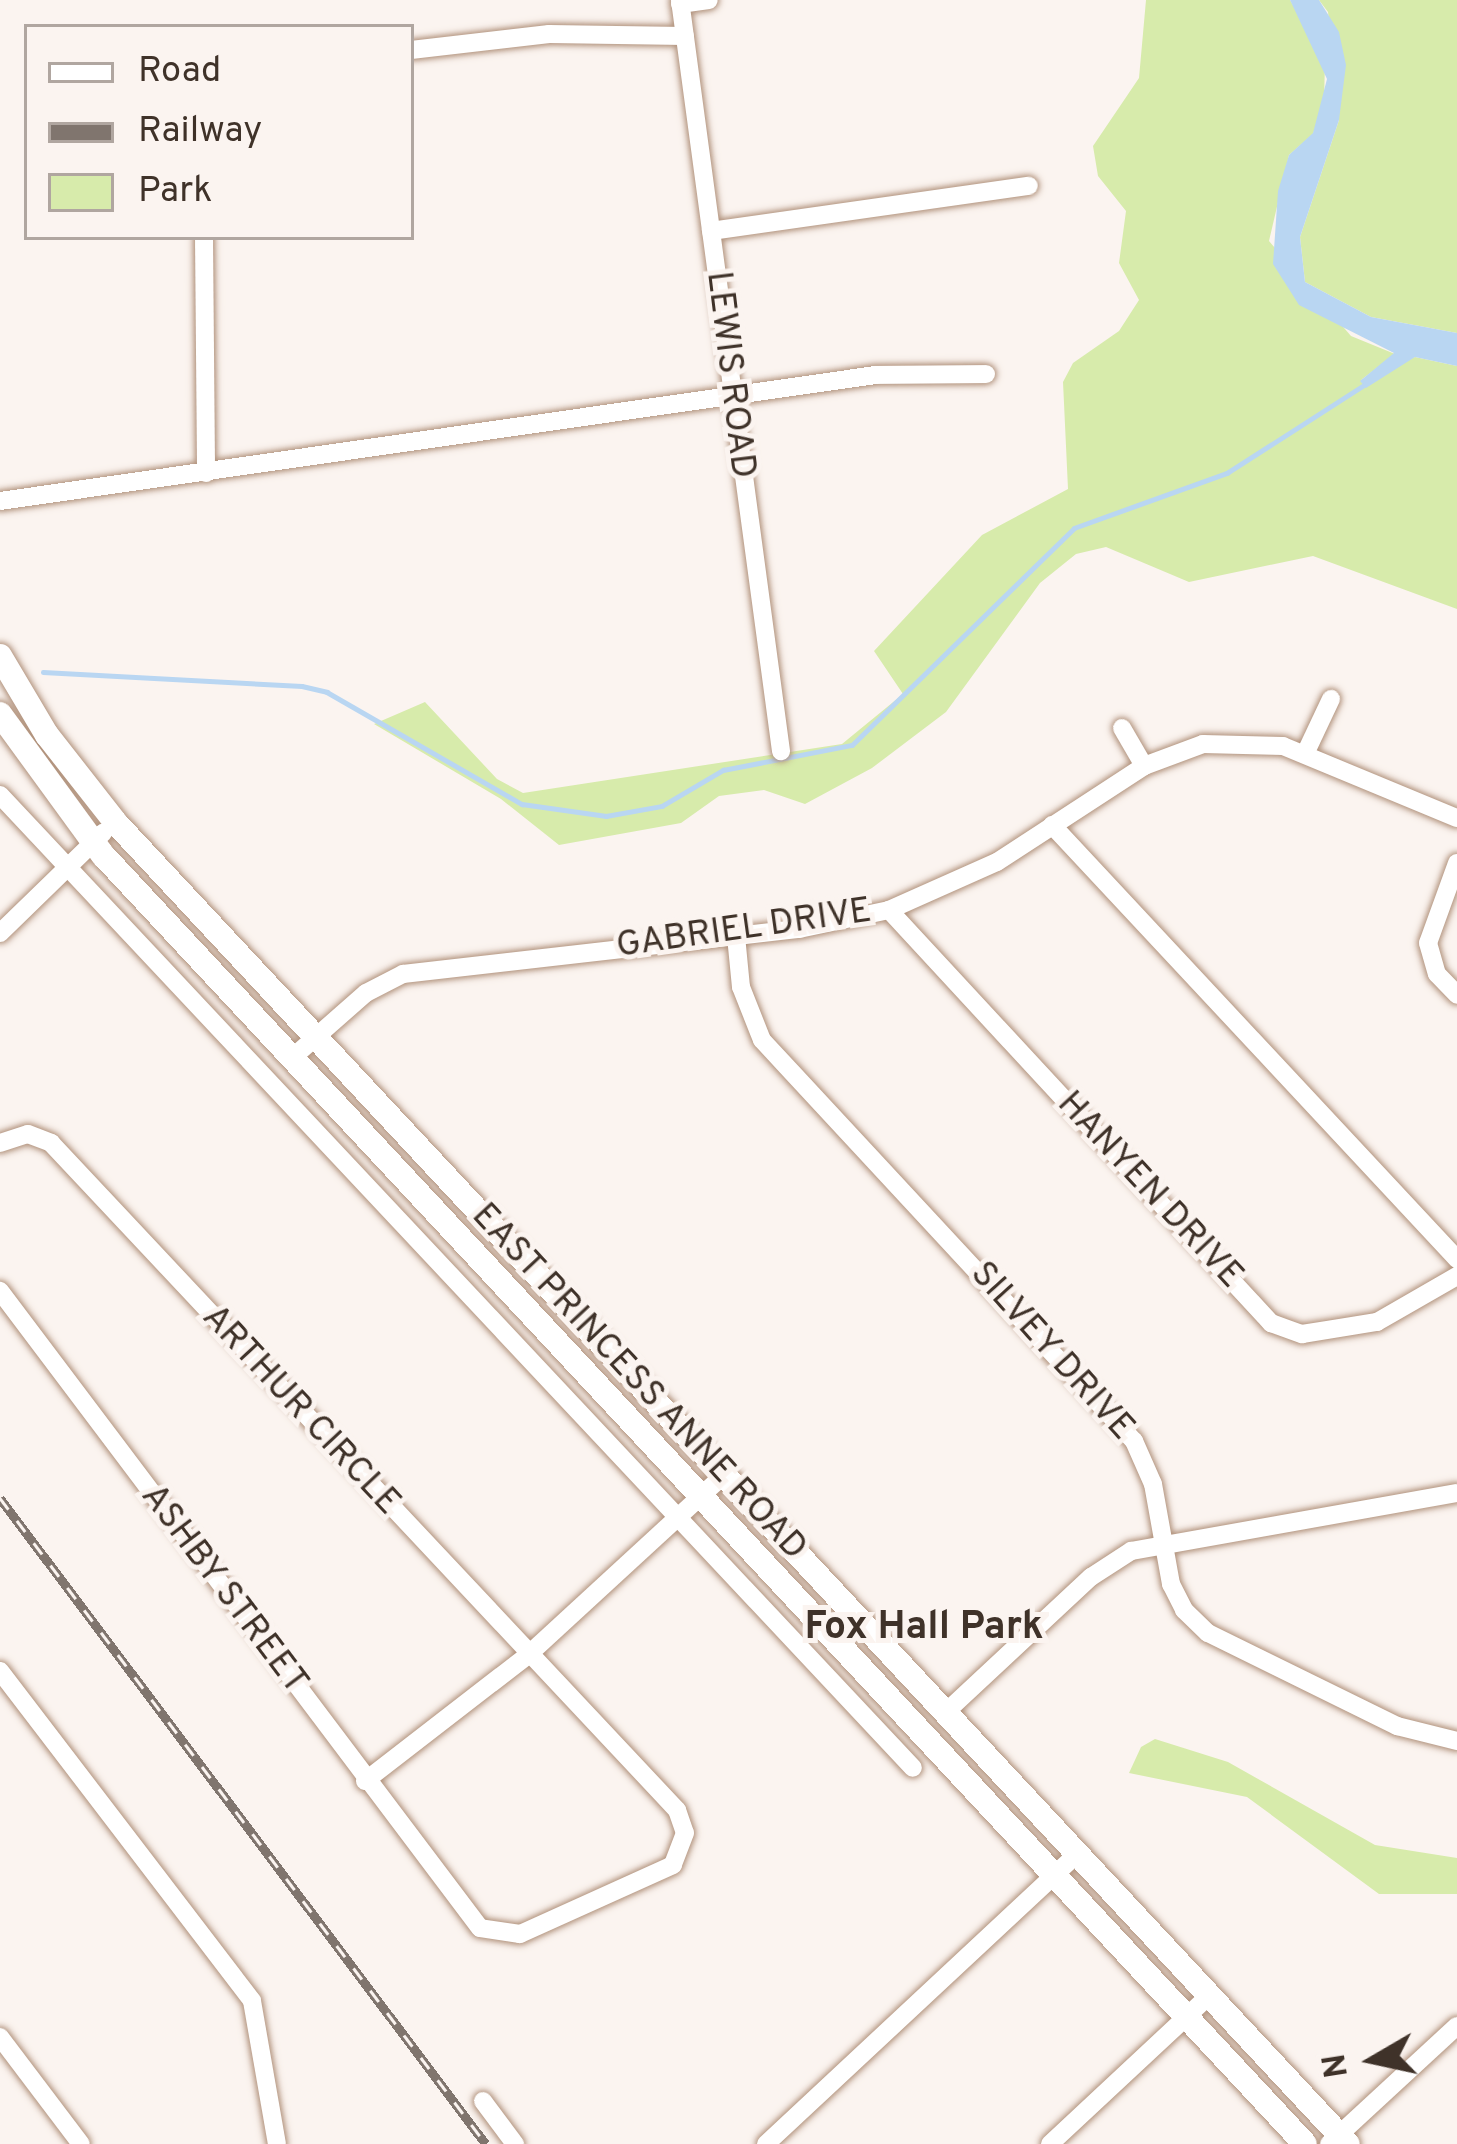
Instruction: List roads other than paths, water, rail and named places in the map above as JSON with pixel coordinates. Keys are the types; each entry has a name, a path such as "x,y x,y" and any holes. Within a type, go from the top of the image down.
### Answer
{"main road":[{"name":"EAST PRINCESS ANNE ROAD","path":"0,656 47,734 116,823 1210,1995 1339,2141"},
{"name":"EAST PRINCESS ANNE ROAD","path":"0,714 92,842 1305,2144"}],"street":[{"path":"680,2 710,0"},
{"name":"LEWIS ROAD","path":"680,2 781,751"},
{"path":"414,50 549,34 686,36"},
{"path":"711,231 1028,186"},
{"path":"204,240 206,473"},
{"path":"0,501 760,390 802,391 875,375 986,374"},
{"path":"1305,754 1330,699"},
{"path":"1122,728 1144,766"},
{"name":"GABRIEL DRIVE","path":"292,1058 366,993 403,974 736,936 889,910 957,883 1144,766 1226,742 1305,754 1457,818"},
{"path":"0,795 913,1768"},
{"path":"0,933 65,866 116,823"},
{"path":"1052,825 1457,1259"},
{"path":"1457,863 1428,943 1437,974 1457,995"},
{"name":"HANYEN DRIVE","path":"889,910 1271,1322 1302,1334 1377,1322 1457,1276"},
{"name":"SILVEY DRIVE","path":"736,936 745,1004 762,1040 1120,1423 1145,1462 1175,1594 1208,1633 1397,1726 1457,1741"},
{"name":"ARTHUR CIRCLE","path":"0,1143 28,1134 51,1143 677,1810 685,1833 673,1865 511,1937 480,1928 448,1887"},
{"name":"ASHBY STREET","path":"0,1291 448,1887"},
{"path":"365,1781 528,1655 724,1475"},
{"path":"946,1712 1091,1576 1163,1540 1457,1493"},
{"path":"0,1671 253,2001 278,2144"},
{"path":"766,2144 1077,1854"},
{"path":"1050,2144 1210,1995"},
{"path":"1339,2141 1457,2026"},
{"path":"0,2037 81,2144"},
{"path":"483,2101 515,2144"}],"water":[{"path":"1290,0 1319,0 1339,32 1346,65 1339,120 1300,237 1305,282 1371,317 1457,333 1457,366 1415,357 1366,388 1360,381 1394,353 1299,305 1273,264 1278,191 1289,155 1313,133 1327,79"}],"waterway":[{"path":"43,672 302,686 327,692 522,804 606,816 662,806 723,770 852,745 1074,528 1227,473 1367,383"}],"railway":[{"path":"0,1498 486,2144"}],"district":[{"name":"Fox Hall Park","path":"924,1629"}]}
